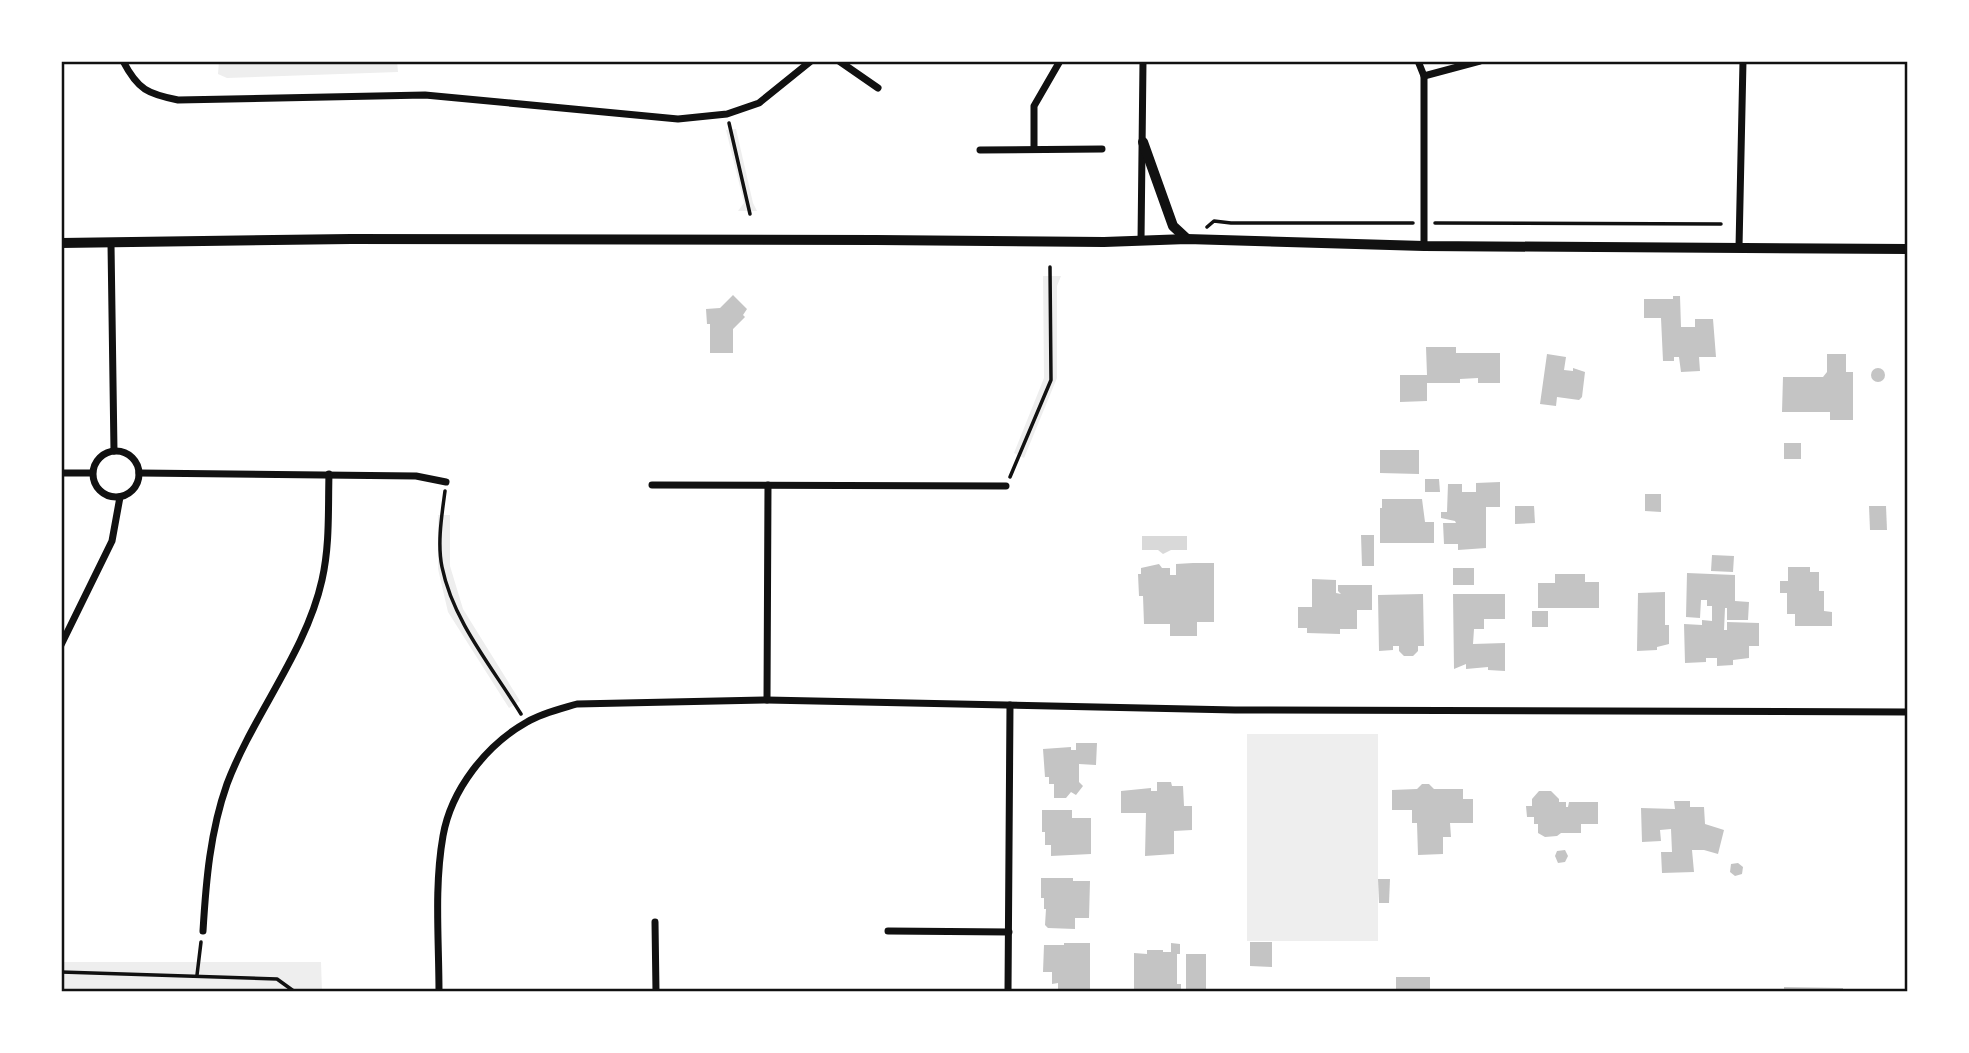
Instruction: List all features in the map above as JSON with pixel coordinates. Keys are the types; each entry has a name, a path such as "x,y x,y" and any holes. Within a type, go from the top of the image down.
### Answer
{"main road":[{"path":"1143,142 1174,226 1187,239"},
{"path":"61,243 339,239 1187,239 1424,246 1908,248"}],"street":[{"path":"123,61 132,79 151,95 178,100 425,95 678,119 727,114 759,103 811,61"},
{"path":"839,61 878,88"},
{"path":"1034,149 1034,106 1060,61"},
{"path":"1141,241 1143,61"},
{"path":"1418,61 1424,76 1424,246"},
{"path":"1424,76 1480,61"},
{"path":"1739,247 1743,61"},
{"path":"979,150 1102,149"},
{"path":"111,244 114,451"},
{"path":"114,451 128,454 139,473 134,488 120,497 112,497 98,489 92,473 93,466 101,455 114,451"},
{"path":"61,472 92,473"},
{"path":"139,473 416,475 446,482"},
{"path":"203,931 206,867 214,827 228,783 270,694 296,649 322,582 328,549 329,474"},
{"path":"652,485 1006,486"},
{"path":"767,701 768,485"},
{"path":"61,645 112,541 120,497"},
{"path":"439,992 438,883 443,834 455,800 475,767 500,740 526,722 548,712 577,704 767,701 1249,710 1908,712"},
{"path":"1008,992 1010,705"},
{"path":"654,922 656,992"},
{"path":"888,931 1009,932"}],"path":[{"path":"727,114 750,214"},
{"path":"1214,220 1240,223 1405,224"},
{"path":"1441,223 1721,224"},
{"path":"1006,486 1051,380 1050,267"},
{"path":"446,482 441,564 454,608 526,722"},
{"path":"197,975 203,931"},
{"path":"61,972 277,979 295,992"}],"shaded area":[{"path":"219,61 397,61 398,72 227,78 218,74"},
{"path":"736,129 757,211 738,211 744,203 726,130"},
{"path":"1043,276 1061,276 1057,286 1057,378 1024,458 1014,453 1044,378"},
{"path":"438,515 450,515 450,566 463,609 520,701 509,708 448,612 438,569"},
{"path":"1142,536 1187,536 1187,550 1171,550 1163,554 1158,550 1142,550"},
{"path":"1247,734 1378,734 1378,941 1247,941"},
{"path":"61,962 321,962 322,992 61,992"}],"building":[{"path":"733,295 747,309 743,315 745,317 733,329 733,353 710,353 710,324 707,324 706,309 720,308"},
{"path":"1673,296 1680,296 1681,327 1695,327 1695,319 1713,319 1716,357 1699,357 1700,371 1681,372 1679,357 1674,357 1674,361 1663,361 1661,318 1644,318 1644,299 1673,299"},
{"path":"1426,347 1456,347 1456,353 1500,353 1500,383 1478,383 1478,378 1460,379 1460,383 1427,383 1427,401 1400,402 1400,375 1427,375"},
{"path":"1547,354 1566,357 1564,370 1573,371 1573,368 1585,372 1582,397 1579,400 1557,397 1556,406 1540,404"},
{"path":"1827,354 1846,354 1846,372 1853,372 1853,420 1830,420 1830,412 1782,412 1783,377 1823,377 1827,372"},
{"path":"1875,368 1881,368 1885,375 1881,382 1875,382 1871,378 1871,372"},
{"path":"1784,443 1801,443 1801,459 1784,459"},
{"path":"1380,450 1419,450 1419,474 1380,473"},
{"path":"1425,479 1439,479 1440,492 1425,492"},
{"path":"1500,482 1500,507 1486,507 1486,548 1458,550 1458,544 1444,544 1443,523 1456,523 1441,518 1441,512 1447,512 1448,484 1462,484 1462,492 1476,492 1476,483"},
{"path":"1645,494 1661,494 1661,512 1645,511"},
{"path":"1382,499 1422,499 1425,522 1434,522 1434,543 1380,543"},
{"path":"1515,506 1534,506 1535,523 1515,524"},
{"path":"1869,506 1886,506 1887,530 1870,530"},
{"path":"1361,535 1374,535 1374,566 1362,566"},
{"path":"1712,555 1734,556 1733,572 1711,571"},
{"path":"1214,563 1214,622 1197,622 1197,636 1170,636 1170,624 1144,624 1143,596 1139,596 1138,574 1141,574 1141,568 1159,564 1162,568 1170,568 1170,575 1176,575 1176,564"},
{"path":"1788,567 1810,567 1810,572 1819,572 1819,591 1824,591 1824,611 1832,612 1832,626 1795,626 1795,614 1787,614 1787,593 1780,593 1780,581 1788,581"},
{"path":"1453,568 1474,568 1474,585 1453,585"},
{"path":"1687,573 1735,575 1735,601 1749,602 1748,620 1727,620 1725,608 1724,630 1727,630 1727,622 1759,623 1759,646 1749,646 1749,658 1733,660 1733,665 1717,666 1717,658 1706,658 1706,662 1685,663 1684,624 1702,625 1702,620 1712,621 1712,606 1707,606 1707,600 1701,600 1700,618 1686,617"},
{"path":"1555,574 1585,574 1585,582 1599,582 1599,608 1538,608 1538,583 1555,583"},
{"path":"1312,579 1336,580 1336,593 1341,594 1338,585 1372,585 1372,610 1357,610 1357,629 1340,629 1340,634 1307,633 1307,628 1298,628 1298,607 1312,607"},
{"path":"1665,592 1665,625 1669,625 1669,644 1657,647 1657,650 1637,651 1638,593"},
{"path":"1423,594 1424,646 1418,646 1418,651 1413,656 1404,656 1399,651 1399,646 1393,646 1393,650 1379,651 1378,595"},
{"path":"1453,594 1505,594 1505,619 1484,619 1484,629 1474,629 1473,644 1505,643 1505,671 1488,670 1488,667 1466,669 1466,664 1454,669"},
{"path":"1532,611 1548,611 1548,627 1532,627"},
{"path":"1076,743 1097,743 1096,765 1079,764 1079,782 1083,786 1076,795 1071,792 1066,798 1054,798 1054,784 1049,784 1049,777 1045,777 1043,749 1071,747 1071,750 1076,750"},
{"path":"1157,782 1171,782 1172,786 1183,786 1184,806 1192,806 1192,830 1174,831 1174,854 1145,856 1146,813 1121,813 1121,791 1151,788 1151,791 1157,791"},
{"path":"1422,784 1429,784 1434,789 1463,789 1463,799 1473,799 1473,823 1450,823 1451,837 1443,837 1443,854 1418,855 1417,823 1412,823 1412,810 1392,810 1392,790 1417,789"},
{"path":"1539,791 1551,791 1559,802 1566,802 1566,807 1569,802 1598,802 1598,824 1581,824 1581,833 1561,833 1545,837 1538,833 1538,824 1534,824 1534,817 1527,817 1526,806 1532,806 1532,799"},
{"path":"1674,801 1690,801 1690,807 1704,807 1705,824 1724,830 1718,854 1692,850 1694,872 1662,873 1661,852 1672,852 1671,829 1660,830 1661,841 1642,842 1641,808 1675,809"},
{"path":"1042,810 1072,810 1072,818 1091,818 1091,854 1051,856 1051,845 1045,845 1045,832 1042,832"},
{"path":"1565,850 1568,856 1565,862 1558,863 1555,856 1557,851"},
{"path":"1738,863 1743,867 1742,874 1735,876 1730,872 1731,864"},
{"path":"1041,878 1090,881 1089,918 1075,918 1075,929 1048,928 1045,925 1044,898 1041,898"},
{"path":"1378,879 1390,879 1389,903 1379,903"},
{"path":"1250,942 1272,942 1272,967 1250,966"},
{"path":"1090,943 1090,992 1058,992 1058,983 1052,984 1052,972 1043,972 1044,945"},
{"path":"1171,943 1180,944 1180,954 1177,954 1177,984 1181,984 1181,992 1134,992 1134,953 1147,954 1147,950 1171,952"},
{"path":"1186,954 1206,954 1206,992 1186,992"},
{"path":"1396,977 1430,977 1430,992 1396,992"},
{"path":"1784,987 1843,988 1843,992 1784,992"}]}
